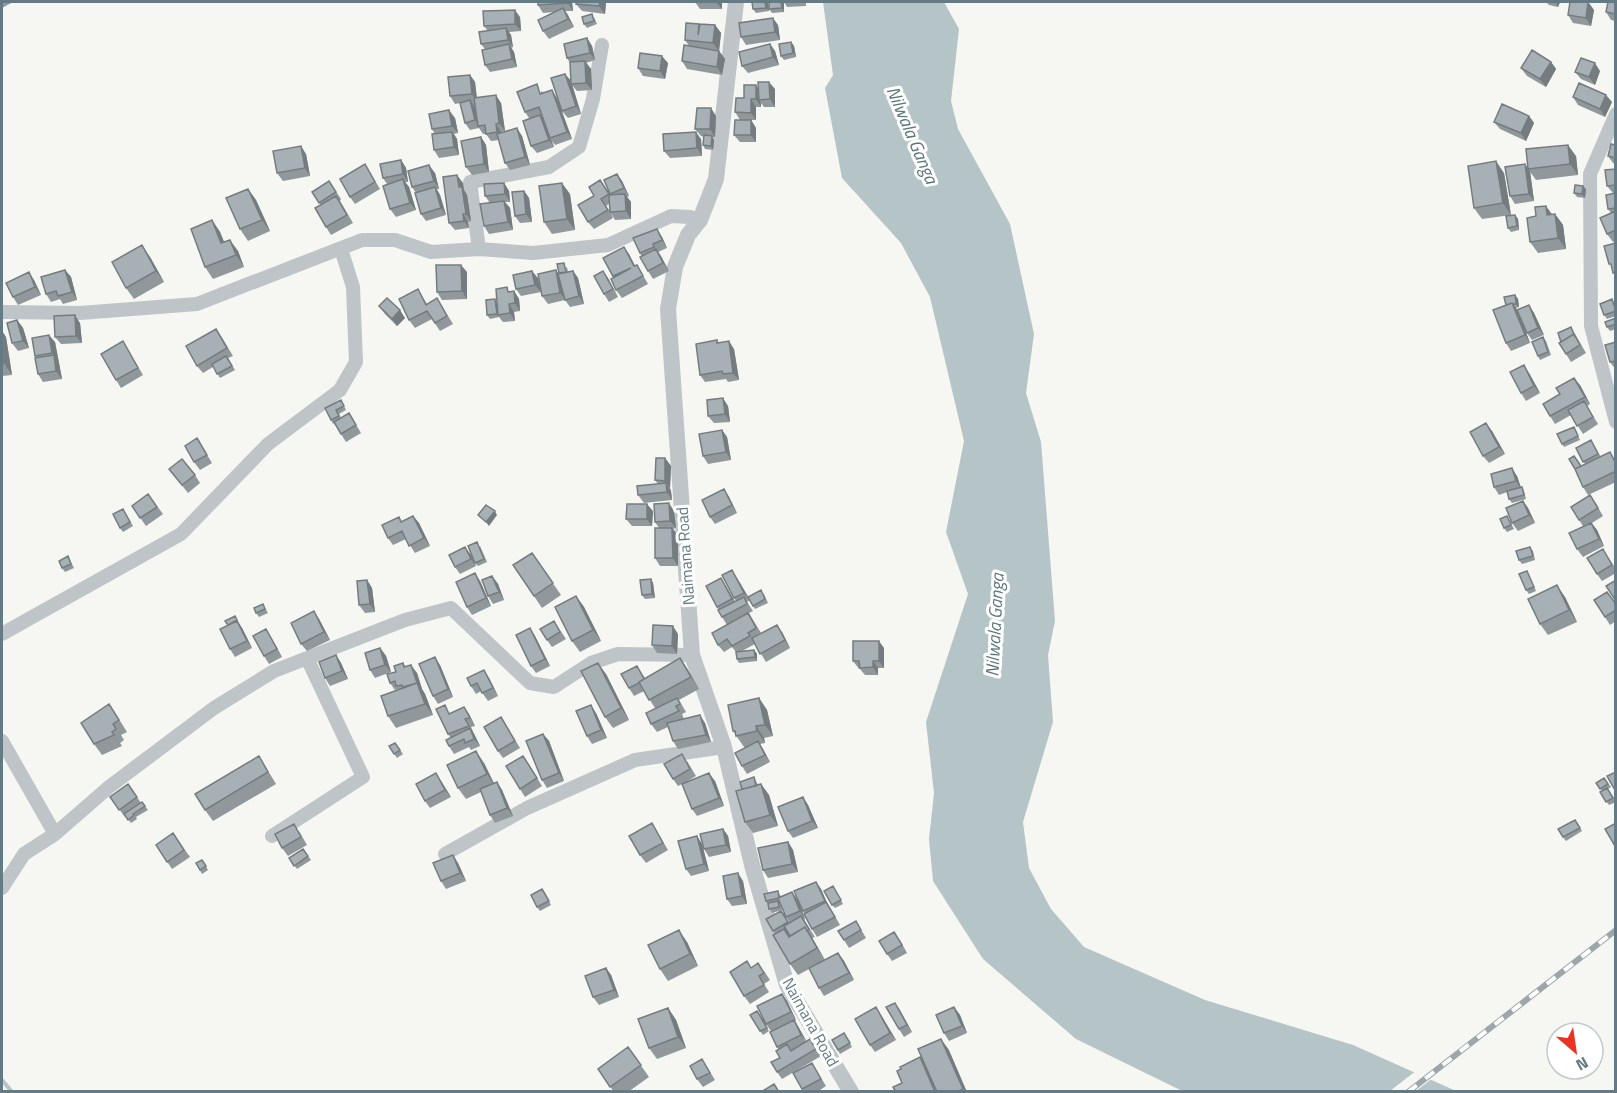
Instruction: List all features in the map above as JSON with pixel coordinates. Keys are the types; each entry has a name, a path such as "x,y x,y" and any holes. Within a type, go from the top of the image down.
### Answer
{"street":[{"name":"Naimana Road","path":"736,2 716,179 700,220 688,235 675,267 668,309 692,655 724,747 752,865 787,986 851,1092"},
{"path":"479,249 470,182 549,167 579,147 593,99 602,45"},
{"path":"1616,114 1590,174 1590,326 1616,422"},
{"path":"2,312 80,313 197,304 362,240 395,240 431,252 479,249 533,254 608,245 671,216 700,220"},
{"path":"2,634 181,534 268,444 340,390 356,362 354,287 341,249"},
{"path":"2,888 24,854 55,834 109,787 214,708 274,671 405,620 451,608 530,683 554,687 591,663 618,654 692,655"},
{"path":"272,836 363,777 307,658"},
{"path":"2,741 55,834"},
{"path":"445,854 527,808 635,760 724,747"}],"water":[{"name":"Nilwala Ganga","path":"823,2 944,2 959,29 951,101 958,129 1010,224 1034,334 1026,393 1041,442 1055,621 1048,655 1053,722 1023,822 1029,868 1051,909 1084,947 1205,1000 1353,1045 1456,1091 1185,1092 1076,1039 983,959 933,881 929,839 934,793 926,722 968,594 946,532 964,441 930,297 901,243 842,178 825,88 833,75"}],"pier":[{"path":"1417,1070 1434,1077 1416,1091 1390,1091"}],"building":[{"path":"538,2 567,2 568,3 538,5"},
{"path":"577,2 600,2 599,6 576,4"},
{"path":"752,2 765,2 766,8 753,9"},
{"path":"769,2 781,2 782,8 769,9"},
{"path":"1570,2 1588,2 1586,18 1568,15"},
{"path":"1608,2 1616,2 1616,14 1606,12"},
{"path":"563,8 568,19 543,31 538,20"},
{"path":"515,10 515,24 484,26 483,11"},
{"path":"592,14 594,21 584,24 582,17"},
{"path":"773,18 775,32 741,37 739,23"},
{"path":"686,23 699,24 698,35 700,24 715,25 713,43 685,40"},
{"path":"506,28 508,40 481,44 479,32"},
{"path":"587,38 590,53 567,58 564,44"},
{"path":"791,42 793,53 781,56 779,44"},
{"path":"509,44 512,59 485,65 482,50"},
{"path":"770,44 773,57 742,66 739,52"},
{"path":"684,45 719,51 717,67 682,61"},
{"path":"1532,50 1551,62 1540,79 1521,68"},
{"path":"640,53 662,56 660,71 638,68"},
{"path":"1581,58 1595,63 1589,77 1575,72"},
{"path":"585,61 586,83 571,84 570,62"},
{"path":"565,74 576,106 562,111 551,78"},
{"path":"470,75 472,94 450,96 448,77"},
{"path":"758,82 769,82 770,99 759,100"},
{"path":"1579,83 1606,95 1600,109 1573,97"},
{"path":"537,84 540,94 552,90 567,132 550,138 539,107 525,112 517,92"},
{"path":"744,85 756,85 756,99 751,99 751,113 735,112 736,98 744,98"},
{"path":"496,95 499,123 496,124 497,132 486,134 485,125 478,126 474,98"},
{"path":"470,100 475,120 465,123 460,103"},
{"path":"1502,104 1529,116 1521,133 1494,122"},
{"path":"697,108 711,108 710,129 695,129"},
{"path":"449,110 452,126 432,129 429,114"},
{"path":"540,115 549,140 531,146 523,121"},
{"path":"735,120 751,120 751,135 734,135"},
{"path":"517,128 525,157 505,163 497,134"},
{"path":"452,132 454,147 434,150 432,134"},
{"path":"696,132 697,148 664,151 663,134"},
{"path":"704,135 712,136 711,146 703,145"},
{"path":"481,137 484,164 466,167 461,141"},
{"path":"1611,144 1616,145 1616,158 1608,156"},
{"path":"1568,145 1570,164 1528,169 1526,149"},
{"path":"301,146 305,168 277,173 273,151"},
{"path":"401,160 403,174 383,178 380,164"},
{"path":"1496,161 1503,203 1474,208 1468,166"},
{"path":"365,164 375,182 350,197 340,179"},
{"path":"1525,164 1529,194 1510,196 1505,167"},
{"path":"429,165 434,181 412,187 408,171"},
{"path":"1616,169 1616,185 1607,186 1605,170"},
{"path":"617,174 624,188 610,194 604,180"},
{"path":"457,175 459,187 462,187 466,214 463,214 464,221 449,223 443,177"},
{"path":"403,179 410,203 390,209 383,186"},
{"path":"600,180 609,194 601,199 608,210 588,222 578,205 594,196 589,187"},
{"path":"329,181 336,192 319,203 312,192"},
{"path":"504,183 505,194 485,196 484,184"},
{"path":"562,183 567,219 544,222 539,186"},
{"path":"1575,185 1583,186 1582,194 1574,193"},
{"path":"435,187 441,208 421,214 415,193"},
{"path":"248,189 262,220 240,229 226,198"},
{"path":"524,191 526,214 515,216 512,192"},
{"path":"1616,193 1616,208 1608,209 1606,195"},
{"path":"625,194 626,211 610,212 609,195"},
{"path":"336,196 347,215 326,227 315,208"},
{"path":"504,201 508,222 484,226 480,204"},
{"path":"1546,206 1547,215 1555,214 1558,238 1530,242 1527,218 1536,216 1535,207"},
{"path":"1616,211 1616,230 1607,234 1600,218"},
{"path":"1515,215 1517,226 1508,228 1506,216"},
{"path":"212,220 221,243 230,240 236,255 205,267 191,229"},
{"path":"657,229 662,240 653,244 654,247 640,253 633,238"},
{"path":"1616,243 1616,272 1613,273 1604,246"},
{"path":"142,245 156,271 126,288 112,262"},
{"path":"624,247 634,266 637,265 643,276 616,290 611,279 631,268 613,276 603,258"},
{"path":"656,249 663,263 648,271 640,257"},
{"path":"564,263 566,272 559,273 557,264"},
{"path":"436,265 461,265 462,291 437,292"},
{"path":"65,270 72,292 58,296 56,291 46,294 41,277"},
{"path":"556,270 560,293 542,296 538,274"},
{"path":"532,271 535,285 516,289 513,275"},
{"path":"573,271 579,296 565,300 558,274"},
{"path":"603,271 613,289 604,294 594,276"},
{"path":"29,272 35,287 13,297 6,283"},
{"path":"507,287 508,292 514,291 515,303 509,304 510,313 498,315 496,289"},
{"path":"418,289 426,305 437,298 447,316 435,323 427,311 409,320 399,299"},
{"path":"1515,295 1516,304 1506,305 1504,297"},
{"path":"387,298 400,310 392,319 379,306"},
{"path":"495,299 497,314 487,315 486,300"},
{"path":"1612,299 1616,311 1604,315 1600,304"},
{"path":"1512,303 1525,335 1506,343 1493,310"},
{"path":"1529,305 1538,328 1527,333 1517,310"},
{"path":"75,315 76,336 55,337 54,316"},
{"path":"1616,318 1616,324 1607,327 1605,322"},
{"path":"17,320 23,341 12,343 7,323"},
{"path":"1571,327 1574,334 1561,342 1558,333"},
{"path":"216,329 227,348 197,366 186,346"},
{"path":"1574,334 1580,345 1566,354 1559,343"},
{"path":"49,335 52,353 35,356 32,338"},
{"path":"1543,337 1548,352 1538,356 1532,342"},
{"path":"717,340 717,343 729,341 733,373 723,374 722,371 700,375 696,344"},
{"path":"123,341 138,368 116,380 101,354"},
{"path":"1616,342 1616,361 1610,362 1605,345"},
{"path":"54,355 56,371 38,374 35,358"},
{"path":"226,356 232,366 217,374 212,364"},
{"path":"1524,365 1534,386 1521,393 1510,372"},
{"path":"1574,378 1585,397 1550,416 1543,404 1560,394 1556,388"},
{"path":"723,398 725,414 708,416 707,400"},
{"path":"341,400 344,406 336,410 339,416 331,420 325,408"},
{"path":"1584,401 1593,417 1577,426 1568,410"},
{"path":"349,413 356,425 341,434 334,422"},
{"path":"1486,423 1499,447 1483,456 1470,432"},
{"path":"1574,427 1578,436 1562,444 1557,434"},
{"path":"722,430 726,452 703,456 699,434"},
{"path":"197,438 207,455 194,462 185,446"},
{"path":"1591,440 1598,454 1583,462 1576,448"},
{"path":"1610,452 1616,464 1616,471 1583,487 1575,469"},
{"path":"1574,456 1581,466 1575,469 1569,459"},
{"path":"656,458 665,458 665,481 655,480"},
{"path":"182,459 195,475 182,485 169,469"},
{"path":"1512,468 1516,481 1494,487 1491,474"},
{"path":"666,483 667,492 638,495 637,486"},
{"path":"1522,487 1524,495 1509,499 1507,491"},
{"path":"724,489 732,505 710,517 702,500"},
{"path":"148,494 157,507 140,518 132,506"},
{"path":"1590,495 1598,508 1579,520 1571,507"},
{"path":"1523,501 1529,515 1512,523 1506,508"},
{"path":"669,503 670,521 655,522 654,504"},
{"path":"627,504 647,504 647,519 626,519"},
{"path":"486,505 495,511 486,522 478,515"},
{"path":"123,509 130,522 120,528 113,514"},
{"path":"413,516 424,538 409,546 402,531 388,538 382,525 399,517 401,522"},
{"path":"1507,516 1511,525 1504,528 1500,519"},
{"path":"1591,523 1599,539 1577,549 1569,533"},
{"path":"655,528 672,528 673,558 655,558"},
{"path":"477,542 484,559 475,563 468,546"},
{"path":"465,547 471,559 455,567 449,555"},
{"path":"1530,547 1533,556 1519,560 1516,551"},
{"path":"1603,549 1612,565 1597,574 1587,558"},
{"path":"532,553 553,583 534,596 513,565"},
{"path":"68,556 71,564 62,568 59,561"},
{"path":"732,570 744,593 734,598 722,575"},
{"path":"1527,571 1534,587 1526,590 1519,574"},
{"path":"475,573 486,598 467,607 456,582"},
{"path":"492,576 499,592 488,596 482,580"},
{"path":"721,578 732,599 717,607 706,586"},
{"path":"651,579 652,594 642,595 640,580"},
{"path":"367,580 370,604 359,605 357,581"},
{"path":"1616,580 1616,601 1606,586"},
{"path":"1557,585 1569,610 1540,624 1528,599"},
{"path":"761,590 765,599 753,606 748,597"},
{"path":"1607,592 1616,604 1616,610 1605,617 1594,600"},
{"path":"576,596 593,630 572,641 555,607"},
{"path":"744,597 747,604 722,617 718,610"},
{"path":"263,604 265,609 256,613 254,608"},
{"path":"314,611 324,632 301,644 291,623"},
{"path":"748,613 756,628 748,633 750,636 732,646 727,639 718,645 712,633"},
{"path":"235,616 237,620 228,625 225,621"},
{"path":"237,621 247,641 230,649 220,629"},
{"path":"554,621 560,632 547,640 540,629"},
{"path":"653,625 673,626 672,646 652,645"},
{"path":"777,625 785,640 760,654 752,638"},
{"path":"530,628 545,659 531,666 516,635"},
{"path":"266,629 277,649 264,656 253,636"},
{"path":"853,641 879,641 879,661 873,661 873,667 860,668 859,661 853,661"},
{"path":"380,648 385,665 370,670 365,653"},
{"path":"754,650 755,657 737,659 736,652"},
{"path":"336,655 342,671 325,678 319,662"},
{"path":"435,657 448,689 433,696 419,664"},
{"path":"680,658 691,677 649,700 639,682"},
{"path":"403,663 404,667 411,665 417,683 403,687 402,685 396,686 395,681 390,683 387,674 396,672 394,666"},
{"path":"598,663 621,708 605,717 581,671"},
{"path":"637,666 644,679 629,688 621,674"},
{"path":"484,670 493,688 482,693 477,683 471,686 467,678"},
{"path":"417,683 425,704 388,716 381,696"},
{"path":"677,698 680,704 676,706 679,711 651,724 646,713"},
{"path":"759,698 765,725 756,726 757,731 736,736 728,705"},
{"path":"109,704 119,720 113,724 116,729 112,732 114,735 94,744 81,723"},
{"path":"445,705 449,714 464,707 470,718 465,719 469,726 448,734 436,709"},
{"path":"591,705 601,730 587,736 576,711"},
{"path":"700,715 706,735 673,741 667,723"},
{"path":"501,717 515,741 498,751 484,727"},
{"path":"470,728 474,739 465,743 464,739 449,746 446,740"},
{"path":"543,734 559,773 542,780 526,741"},
{"path":"758,741 765,755 742,766 735,753"},
{"path":"395,743 400,750 394,754 389,746"},
{"path":"476,751 487,774 458,788 447,765"},
{"path":"682,754 690,769 673,779 664,764"},
{"path":"259,756 268,772 205,810 195,794"},
{"path":"523,756 537,778 520,789 506,766"},
{"path":"1616,772 1616,792 1607,776"},
{"path":"436,773 445,790 425,801 416,784"},
{"path":"709,773 719,798 692,809 682,784"},
{"path":"754,777 756,786 742,789 740,782"},
{"path":"1604,778 1608,784 1600,789 1596,783"},
{"path":"497,782 507,808 490,815 480,789"},
{"path":"128,784 137,797 119,810 110,797"},
{"path":"761,784 770,815 745,822 736,791"},
{"path":"1607,788 1613,798 1606,802 1600,792"},
{"path":"803,797 812,821 788,831 778,807"},
{"path":"142,802 145,806 128,820 124,814"},
{"path":"1575,820 1580,828 1563,837 1558,829"},
{"path":"652,823 663,843 640,855 629,836"},
{"path":"1616,823 1616,845 1615,846 1605,829"},
{"path":"294,824 301,837 282,848 275,834"},
{"path":"723,829 726,845 704,849 700,834"},
{"path":"173,833 184,850 167,862 156,845"},
{"path":"697,836 704,864 686,869 678,841"},
{"path":"788,842 792,864 763,870 758,848"},
{"path":"303,849 308,856 294,866 289,858"},
{"path":"453,855 460,873 441,881 433,863"},
{"path":"202,860 206,866 200,870 196,863"},
{"path":"738,873 742,896 727,899 723,876"},
{"path":"816,882 825,901 803,911 794,891"},
{"path":"833,886 841,900 832,905 824,891"},
{"path":"542,889 549,901 537,907 531,895"},
{"path":"778,891 779,898 766,901 764,894"},
{"path":"792,892 800,911 786,917 778,898"},
{"path":"778,901 779,907 769,909 768,903"},
{"path":"826,902 835,917 812,929 804,914"},
{"path":"781,911 788,922 773,931 766,919"},
{"path":"801,916 809,929 807,931 805,927 790,936 784,926"},
{"path":"856,921 861,930 844,940 838,931"},
{"path":"805,927 817,948 790,964 773,935 784,929 789,937"},
{"path":"679,930 690,954 660,969 648,945"},
{"path":"894,932 902,945 887,954 879,941"},
{"path":"838,953 849,973 819,988 809,968"},
{"path":"747,961 751,968 758,963 764,973 759,976 764,985 744,996 730,972"},
{"path":"606,968 614,990 593,997 585,976"},
{"path":"782,994 791,1012 766,1024 757,1006"},
{"path":"895,1003 907,1025 899,1029 886,1007"},
{"path":"876,1007 890,1033 870,1045 855,1019"},
{"path":"954,1007 962,1026 944,1033 936,1015"},
{"path":"668,1008 678,1037 649,1048 638,1019"},
{"path":"757,1011 767,1028 760,1031 750,1015"},
{"path":"794,1020 801,1035 777,1047 770,1032"},
{"path":"844,1033 850,1043 838,1050 832,1040"},
{"path":"810,1039 816,1049 777,1072 771,1062 780,1058 776,1051 787,1044 791,1051"},
{"path":"941,1039 963,1089 957,1092 937,1092 918,1049"},
{"path":"628,1047 641,1065 610,1087 598,1069"},
{"path":"920,1057 935,1092 896,1092 893,1087 902,1083 897,1071 901,1069 900,1067"},
{"path":"702,1059 710,1073 697,1079 690,1066"},
{"path":"812,1063 821,1079 802,1089 793,1073"},
{"path":"774,1084 779,1092 761,1092"}],"waterway":[{"path":"2,1080 12,1092"}],"railway":[{"path":"1408,1092 1616,930"}]}
